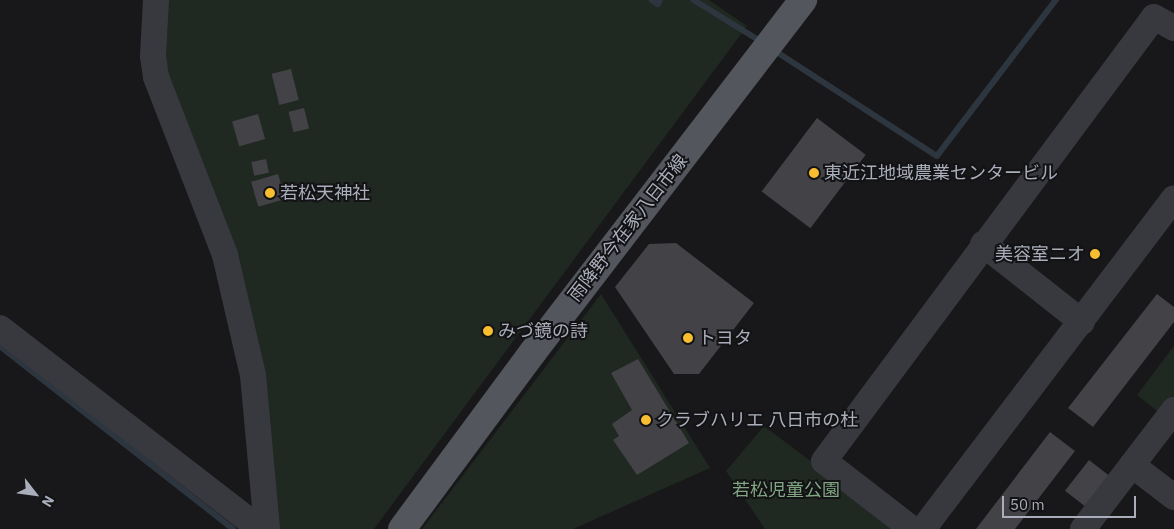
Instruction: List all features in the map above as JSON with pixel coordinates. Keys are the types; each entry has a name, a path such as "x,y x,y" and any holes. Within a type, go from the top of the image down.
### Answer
{"main road":[{"name":"雨降野今在家八日市線","path":"402,529 533,352 803,0"}],"street":[{"path":"156,0 153,56 156,76 225,255 253,375 267,529"},
{"path":"912,529 824,461 983,244 1154,17 1174,28"},
{"path":"923,529 1082,322 1174,198"},
{"path":"983,244 1082,322"},
{"path":"0,328 260,529"},
{"path":"1083,529 1174,410"},
{"path":"1132,465 1174,497"}],"green space":[{"path":"165,0 709,0 747,26 374,529 278,529 261,371 165,76"},
{"path":"601,294 710,468 573,529 422,529"},
{"path":"1174,346 1174,396 1161,414 1137,395"},
{"name":"若松児童公園","path":"764,426 901,529 765,529 726,471"}],"building":[{"path":"291,69 299,100 279,105 272,74"},
{"path":"304,108 309,128 294,132 288,112"},
{"path":"258,114 265,139 239,146 232,121"},
{"name":"東近江地域農業センタービル","path":"817,118 866,155 810,228 762,191"},
{"path":"266,159 269,173 254,176 251,162"},
{"path":"278,174 285,199 258,207 251,182"},
{"name":"トヨタ","path":"676,243 754,303 699,374 674,374 615,287 649,244"},
{"path":"1157,294 1174,307 1174,322 1093,427 1068,408"},
{"name":"クラブハリエ 八日市の杜","path":"638,359 689,443 637,475 613,440 619,436 612,424 632,410 611,373"},
{"path":"1050,432 1075,451 1015,529 976,529"},
{"path":"1089,460 1112,478 1088,509 1065,491"}],"waterway":[{"path":"652,0 658,4 660,0"},
{"path":"694,0 762,42"},
{"path":"774,50 937,156 1056,0"},
{"path":"0,346 233,529"}],"place":[{"name":"東近江地域農業センタービル","path":"814,173"},
{"name":"若松天神社","path":"270,193"},
{"name":"美容室ニオ","path":"1095,254"},
{"name":"みづ鏡の詩","path":"488,331"},
{"name":"トヨタ","path":"688,338"},
{"name":"クラブハリエ 八日市の杜","path":"646,420"}]}
